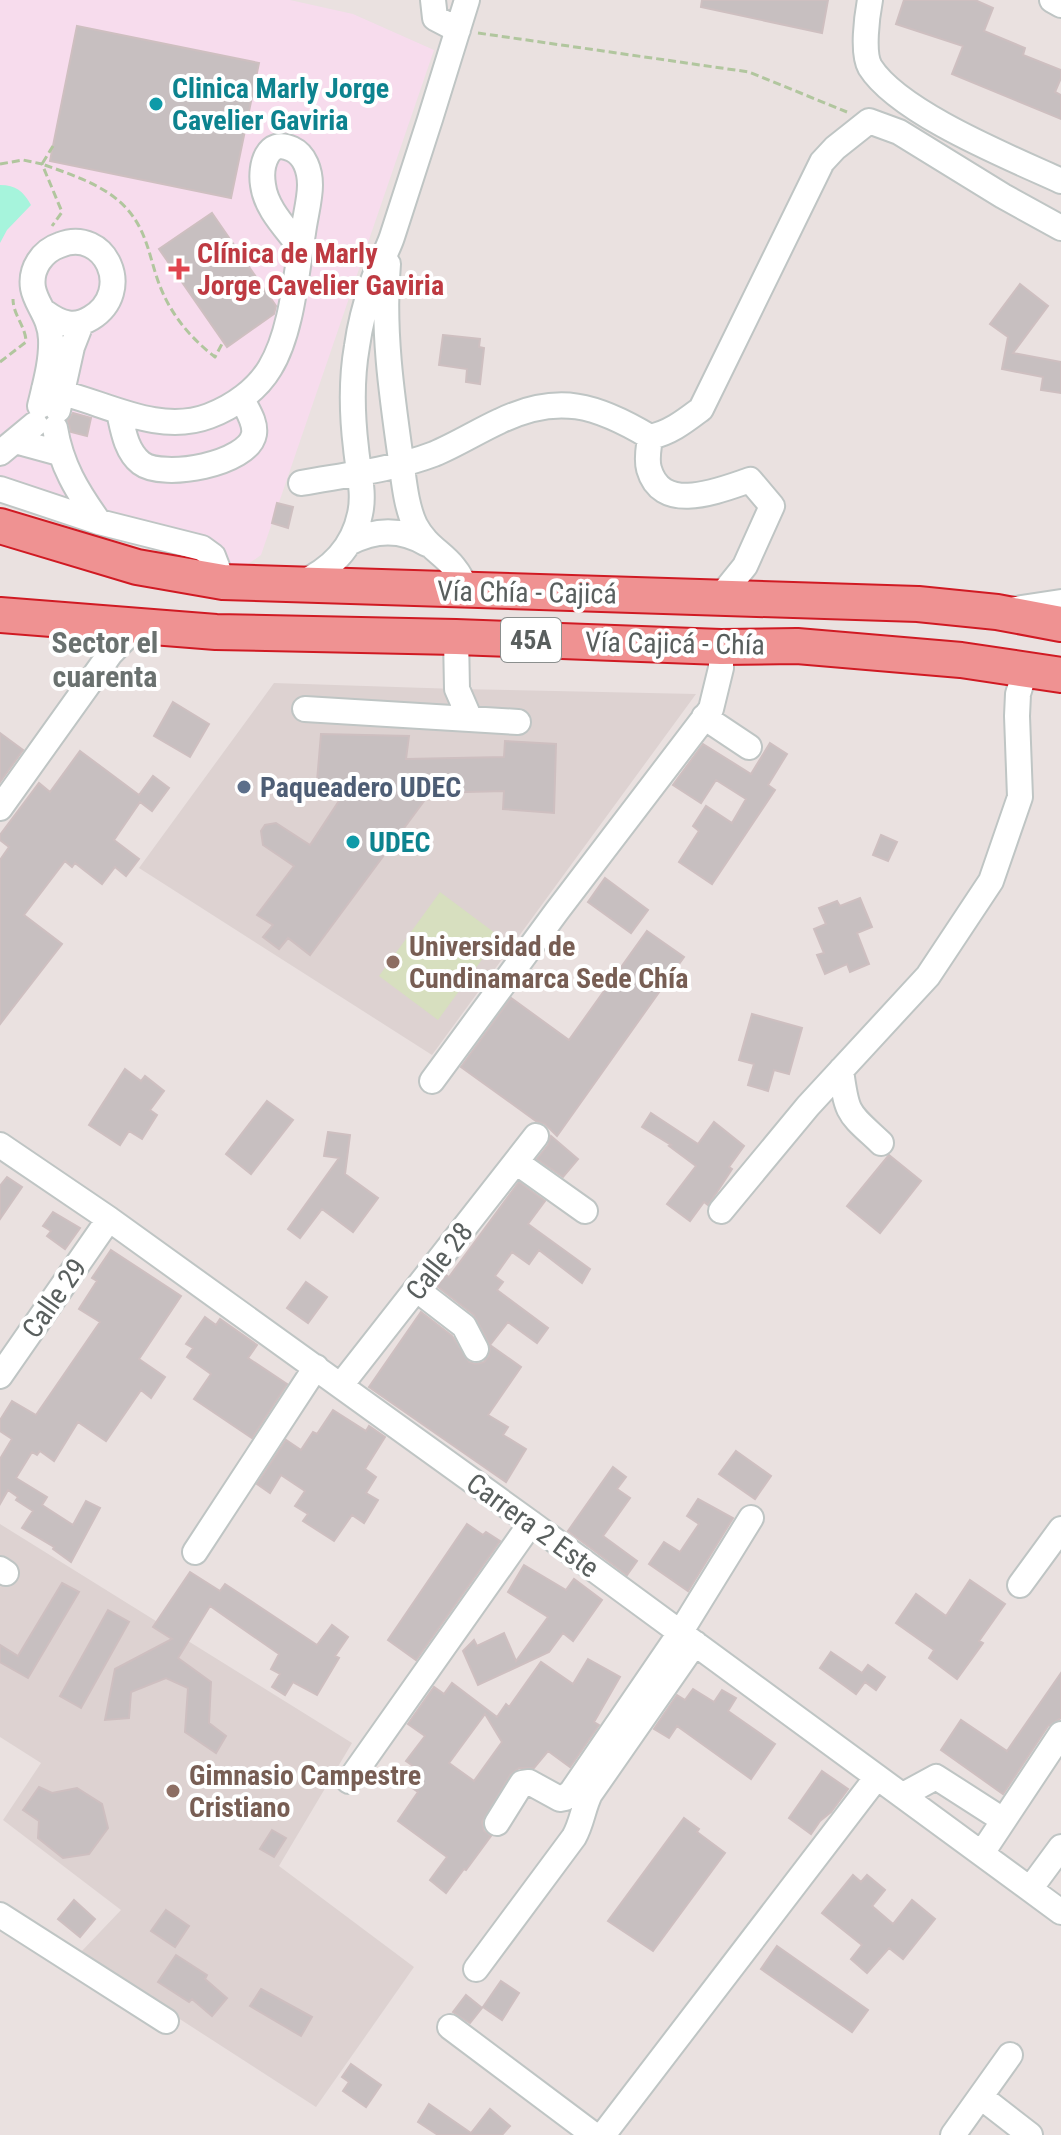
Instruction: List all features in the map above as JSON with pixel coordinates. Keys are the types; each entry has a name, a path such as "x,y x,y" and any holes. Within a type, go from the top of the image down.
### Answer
{"highway":[{"name":"Vía Chía - Cajicá","path":"0,526 137,567 223,582 918,604 997,612 1061,624"},
{"path":"0,592 174,610 216,632"},
{"name":"Vía Cajicá - Chía","path":"0,615 216,632 721,647 797,646 961,660 1061,675"}],"street":[{"path":"433,0 437,21 458,30"},
{"path":"297,585 327,569 349,543 360,515 363,500 354,425 353,373 361,322 373,281 391,241 467,0"},
{"path":"870,0 866,22 869,65 893,92 956,133 1061,181"},
{"path":"1052,0 1061,5"},
{"path":"301,483 360,473 434,454 531,407 561,404 591,408 620,419 650,437 677,426 701,409 822,162 869,121 899,132 1061,228"},
{"path":"391,241 386,283 387,322 396,421 411,515 427,544"},
{"path":"7,447 49,408 81,324 104,310 111,297 114,282 111,268 103,255 91,246 76,242 62,243 48,250 38,262 33,276 33,291 46,313 51,343 49,408 59,453 73,486 99,522"},
{"path":"49,408 119,412 169,422 192,421 242,399 270,369 282,341 300,247"},
{"path":"46,313 62,322 81,324"},
{"path":"361,322 387,322"},
{"path":"119,412 126,441 146,467 188,470 221,460 250,445 254,424 242,399"},
{"path":"354,425 356,413 370,402 387,405 396,421"},
{"path":"650,437 648,466 655,483 671,495 704,496 750,480 772,506 745,566 720,597"},
{"path":"7,447 59,453"},
{"path":"0,489 99,522 202,548 213,556 223,582"},
{"path":"349,543 388,531 408,535 453,563 467,591"},
{"path":"997,612 1061,602"},
{"path":"0,808 110,654 136,627"},
{"path":"456,637 457,689 470,719"},
{"path":"432,1081 563,917 704,717 716,695 721,647"},
{"path":"721,1211 841,1070 928,976 991,881 1020,797 1018,694 1026,668"},
{"path":"305,709 518,722"},
{"path":"704,717 749,747"},
{"path":"841,1070 846,1107 881,1143"},
{"name":"Calle 28","path":"341,1385 536,1136"},
{"name":"Carrera 2 Este","path":"0,1145 341,1385 1061,1912"},
{"path":"516,1162 585,1211"},
{"name":"Calle 29","path":"0,1376 109,1219"},
{"path":"416,1289 464,1326 476,1349"},
{"path":"195,1552 316,1367"},
{"path":"476,1969 581,1826 590,1794 688,1638 751,1518"},
{"path":"349,1781 531,1523"},
{"path":"1020,1585 1061,1529"},
{"path":"497,1823 522,1783 527,1781 560,1799 565,1798 688,1638"},
{"path":"987,1856 1003,1820 1061,1734"},
{"path":"987,1856 1061,1756"},
{"path":"603,2135 877,1777"},
{"path":"903,1795 936,1777 1003,1820"},
{"path":"956,1834 980,1806"},
{"path":"1030,1889 1061,1847"},
{"path":"0,1915 166,2021"},
{"path":"450,2027 594,2135"},
{"path":"953,2135 1010,2055"},
{"path":"981,2097 1030,2135"}],"path":[{"path":"458,30 749,72 869,121"},
{"path":"42,164 53,146"},
{"path":"0,164 23,160 42,164 80,178 128,209 141,228 151,251 157,278 180,325 215,357 223,342"}],"shaded area":[{"name":"Clínica de Marly Jorge Cavelier Gaviria","path":"0,0 290,0 353,14 434,50 261,555 223,582 213,556 0,489"},
{"path":"0,185 18,190 31,205 7,230 0,243"},
{"name":"Universidad de Cundinamarca Sede Chía","path":"274,683 696,694 432,1055 139,868"},
{"path":"440,892 499,936 438,1020 379,976"},
{"name":"Gimnasio Campestre Cristiano","path":"0,1524 352,1743 279,1866 414,1967 316,2107 79,1954 121,1910 3,1820 41,1763 0,1737"}],"building":[{"path":"702,0 828,0 822,33 701,7"},
{"path":"904,0 975,0 993,8 984,31 1025,48 1023,55 1061,70 1055,92 1061,95 1061,119 952,74 963,46 896,24"},
{"name":"Clinica Marly Jorge Cavelier Gaviria","path":"77,26 259,63 231,198 50,161"},
{"name":"Clinica Marly Jorge Cavelier Gaviria","path":"212,213 276,306 274,314 227,347 159,249"},
{"path":"1020,284 1048,306 1013,353 1061,362 1061,393 1041,390 1043,377 1002,369 1008,337 990,324"},
{"path":"443,335 480,339 479,347 484,348 480,384 466,382 467,369 439,365"},
{"path":"73,413 91,418 87,436 71,432 68,421"},
{"path":"277,503 293,507 288,528 272,523"},
{"path":"173,702 209,724 190,757 154,736"},
{"path":"0,733 23,750 0,782"},
{"name":"UDEC","path":"321,734 409,736 406,759 504,757 505,741 556,744 554,813 503,809 504,791 430,793 310,955 288,938 279,949 263,937 273,925 257,915 294,866 263,845 261,831 265,825 276,823 310,845 350,784 317,781"},
{"path":"770,743 787,754 768,785 775,790 712,884 679,862 699,831 693,826 706,806 732,823 746,799 716,780 701,803 673,785 703,744 751,774"},
{"path":"80,751 139,795 153,776 169,788 152,811 140,802 114,840 139,859 126,876 115,867 102,884 75,863 72,867 65,861 24,915 62,944 0,1024 0,860 9,847 0,840 0,835 39,783 50,792"},
{"path":"881,835 897,842 888,861 873,855"},
{"path":"605,878 648,910 631,933 588,902"},
{"path":"860,898 872,927 857,933 869,964 850,972 847,964 825,974 817,955 824,953 814,929 826,924 819,908 837,901 840,906"},
{"path":"647,931 684,957 557,1136 545,1124 536,1121 461,1067 511,998 569,1040"},
{"path":"752,1014 802,1028 789,1074 774,1070 768,1091 748,1085 754,1064 739,1060"},
{"path":"125,1069 141,1081 145,1076 164,1091 150,1110 157,1115 142,1139 129,1131 120,1145 89,1125"},
{"path":"267,1101 293,1120 251,1174 226,1154"},
{"path":"651,1113 698,1144 714,1122 744,1146 708,1205 704,1202 690,1221 667,1204 696,1166 642,1127"},
{"path":"328,1132 350,1135 345,1174 378,1198 353,1232 322,1209 300,1238 288,1229 339,1158 324,1156"},
{"path":"551,1136 578,1159 563,1177 537,1159"},
{"path":"889,1155 921,1181 880,1233 847,1206"},
{"path":"7,1177 22,1187 0,1219 0,1186"},
{"path":"519,1182 545,1201 528,1224 590,1269 582,1283 539,1250 529,1264 512,1252 495,1276 503,1282 497,1290 548,1328 537,1343 508,1322 490,1345 474,1315 437,1286 446,1275 449,1277"},
{"path":"53,1212 80,1228 65,1249 47,1236 51,1231 43,1226"},
{"path":"111,1250 181,1296 139,1359 165,1377 151,1398 141,1390 106,1441 78,1422 54,1461 40,1451 37,1455 32,1452 16,1478 47,1497 42,1505 73,1525 86,1501 100,1508 71,1562 54,1547 22,1528 33,1511 16,1500 18,1497 8,1490 0,1504 0,1459 12,1439 0,1431 0,1420 12,1401 36,1415 100,1322 79,1309 97,1281 92,1278"},
{"path":"306,1282 327,1297 308,1323 287,1308"},
{"path":"421,1312 452,1336 469,1362 484,1362 489,1356 490,1345 521,1367 488,1415 508,1427 503,1435 526,1449 506,1482 369,1387"},
{"path":"205,1317 216,1325 220,1319 257,1345 248,1358 287,1384 252,1438 194,1399 211,1374 187,1357 193,1348 186,1344"},
{"path":"333,1410 366,1431 369,1426 385,1437 365,1469 376,1477 366,1493 378,1500 364,1523 352,1515 334,1541 303,1521 308,1514 295,1506 305,1491 281,1475 270,1493 257,1484 286,1440 301,1450 313,1432 317,1434"},
{"path":"736,1451 771,1476 755,1499 719,1474"},
{"path":"613,1467 626,1477 617,1489 630,1498 603,1536 637,1561 627,1575 568,1531"},
{"path":"698,1499 733,1518 688,1591 649,1564 664,1542 680,1552 699,1524 687,1516"},
{"path":"467,1524 483,1535 486,1532 500,1541 416,1660 388,1640"},
{"path":"524,1565 566,1590 574,1579 602,1600 573,1641 563,1633 549,1652 478,1685 463,1651 474,1640 477,1646 504,1633 516,1661 548,1617 508,1592"},
{"path":"190,1572 220,1591 225,1584 317,1645 332,1625 348,1637 335,1656 339,1658 317,1695 293,1682 285,1695 272,1687 280,1674 271,1669 279,1654 210,1606 178,1658 211,1682 209,1723 226,1736 216,1753 185,1732 188,1688 166,1678 131,1692 129,1718 105,1720 115,1669 172,1639 153,1627"},
{"path":"970,1580 1005,1604 979,1641 983,1643 957,1679 929,1658 934,1650 896,1623 916,1594 946,1616"},
{"path":"62,1583 79,1592 28,1678 0,1662 0,1645 18,1656"},
{"path":"108,1610 129,1622 81,1708 60,1696"},
{"path":"831,1652 862,1673 868,1665 885,1677 876,1690 865,1682 856,1694 820,1668"},
{"path":"588,1659 620,1677 594,1722 599,1725 570,1767 548,1751 534,1768 519,1768 510,1775 482,1822 484,1831 491,1836 446,1893 430,1880 447,1857 398,1821 418,1792 402,1781 413,1766 406,1761 425,1736 408,1724 434,1687 444,1694 452,1683 497,1717 506,1704 509,1707 541,1662 573,1684","holes":["485,1714 502,1742 474,1781 449,1763"]},
{"path":"1061,1673 1061,1718 1048,1726 1003,1794 941,1750 961,1720 1007,1751"},
{"path":"693,1689 714,1702 722,1690 736,1698 728,1711 775,1744 751,1779 677,1726 669,1738 654,1729 677,1695 685,1700"},
{"path":"822,1771 848,1789 811,1834 789,1818"},
{"path":"39,1787 52,1793 77,1788 102,1804 108,1828 89,1854 63,1858 38,1838 39,1821 23,1810"},
{"path":"684,1818 725,1853 653,1951 608,1921"},
{"path":"272,1830 286,1838 274,1857 260,1849"},
{"path":"853,1875 861,1882 867,1875 885,1890 872,1906 893,1924 912,1900 935,1919 903,1959 889,1948 867,1973 851,1959 862,1945 822,1913"},
{"path":"74,1900 95,1919 80,1937 58,1919"},
{"path":"166,1910 189,1926 175,1947 151,1931"},
{"path":"777,1946 868,2010 852,2032 761,1969"},
{"path":"176,1955 207,1975 205,1979 227,1998 212,2016 192,1999 189,2002 158,1982"},
{"path":"501,1981 519,1993 502,2020 483,2007"},
{"path":"261,1989 312,2017 301,2036 250,2006"},
{"path":"466,1995 482,2008 470,2023 453,2012"},
{"path":"351,2064 381,2085 366,2107 343,2091 349,2082 342,2077"},
{"path":"429,2104 471,2133 490,2109 510,2126 502,2135 438,2135 418,2122"}],"place":[{"name":"Clinica Marly Jorge Cavelier Gaviria","path":"156,104"},
{"name":"Clínica de Marly Jorge Cavelier Gaviria","path":"179,269"},
{"name":"Paqueadero UDEC","path":"244,787"},
{"name":"UDEC","path":"353,842"},
{"name":"Universidad de Cundinamarca Sede Chía","path":"393,962"},
{"name":"Gimnasio Campestre Cristiano","path":"173,1791"}],"district":[{"name":"Sector el cuarenta","path":"105,660"}]}
